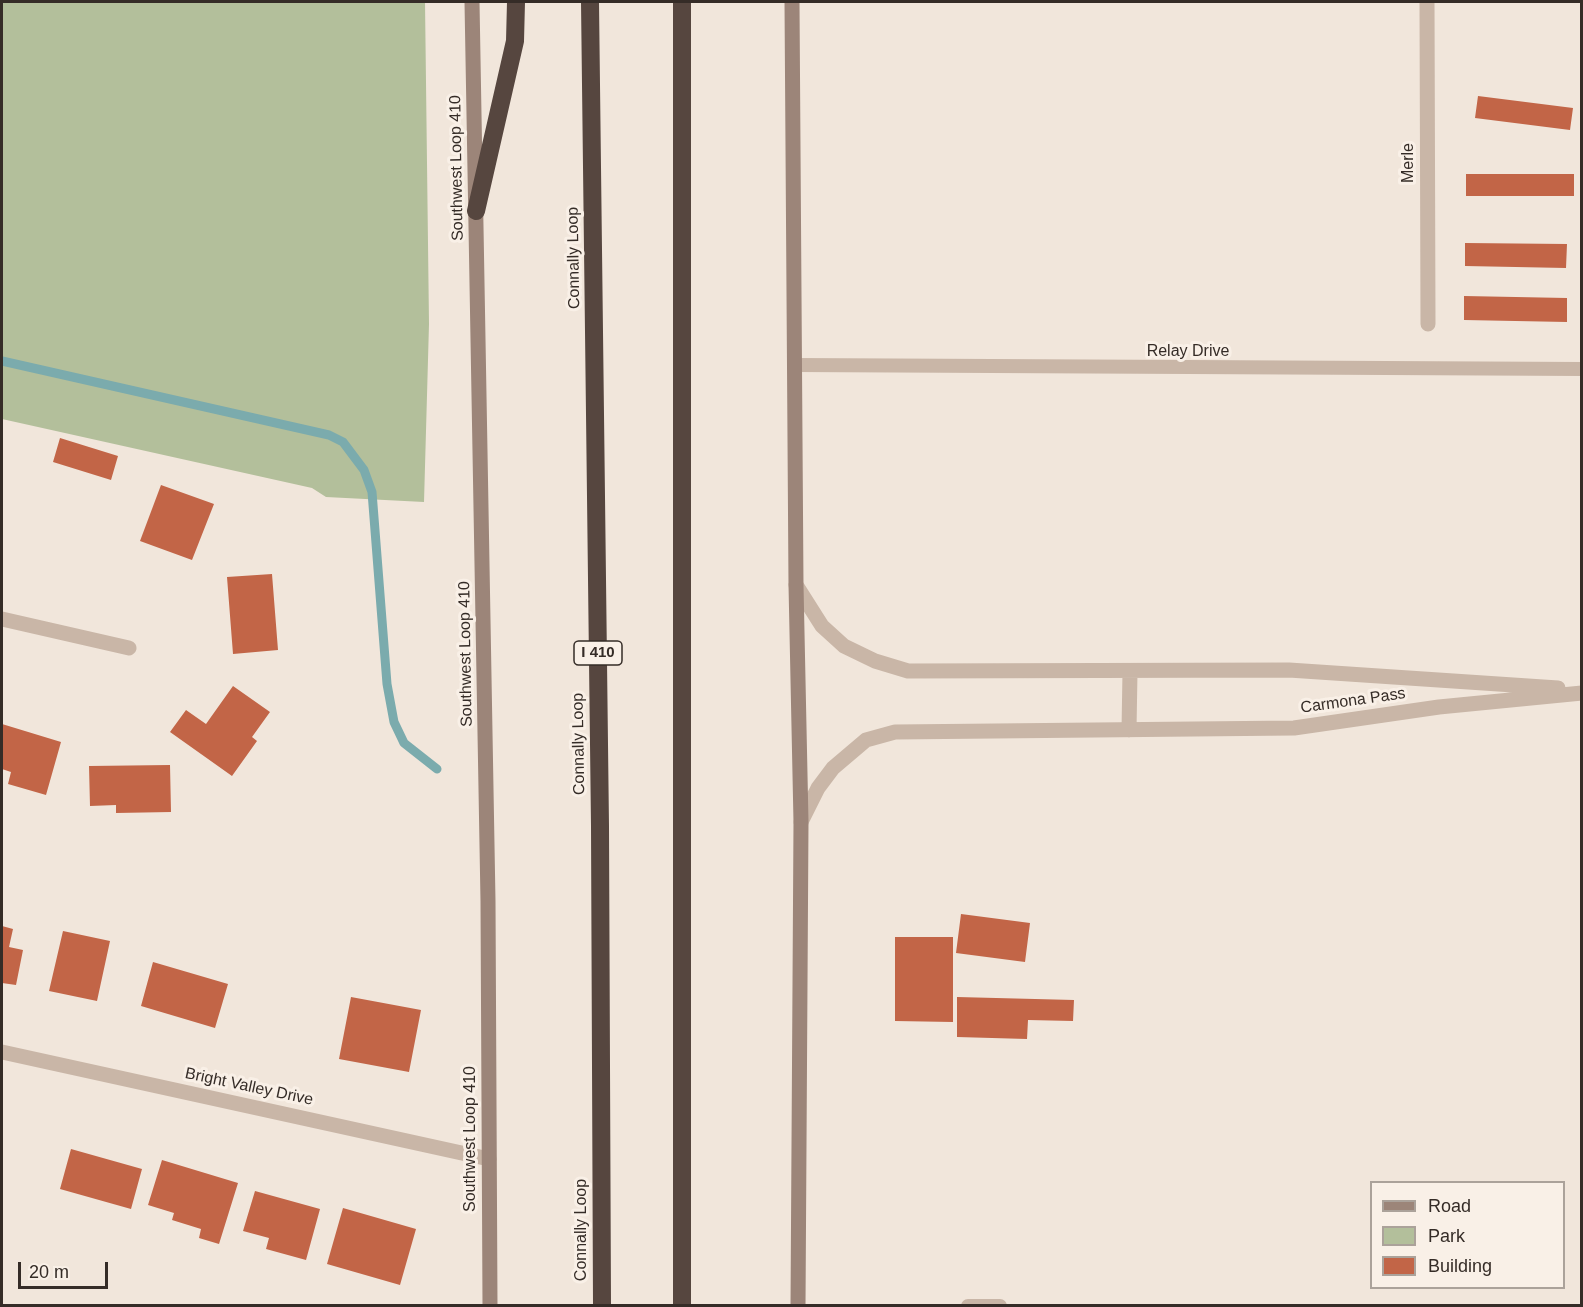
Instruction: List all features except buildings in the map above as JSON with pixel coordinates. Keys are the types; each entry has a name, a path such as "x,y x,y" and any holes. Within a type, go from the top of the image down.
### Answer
{"highway":[{"path":"476,211 515,40 516,2"},
{"name":"Connally Loop","path":"590,2 600,826 602,1305"},
{"path":"681,2 682,1305"}],"main road":[{"name":"Southwest Loop 410","path":"472,2 488,889 490,1305"},
{"path":"792,2 796,585 801,822 798,1305"}],"street":[{"name":"Merle","path":"1427,2 1428,324"},
{"name":"Carmona Pass","path":"796,585 822,626 844,646 875,661 908,671 1289,670 1581,691"},
{"path":"2,619 129,648"},
{"path":"1129,730 1130,672"},
{"name":"Carmona Pass","path":"801,822 818,788 832,768 866,740 895,732 1294,728 1439,707 1581,691"},
{"name":"Bright Valley Drive","path":"2,1052 489,1158"}],"lane":[{"name":"Relay Drive","path":"795,365 1581,369"},
{"path":"968,1305 1000,1305"}],"green space":[{"path":"2,2 425,2 429,324 424,502 326,497 312,488 2,419"}],"waterway":[{"path":"2,361 329,435 343,442 364,470 372,492 387,684 394,722 404,743 437,769"}]}
